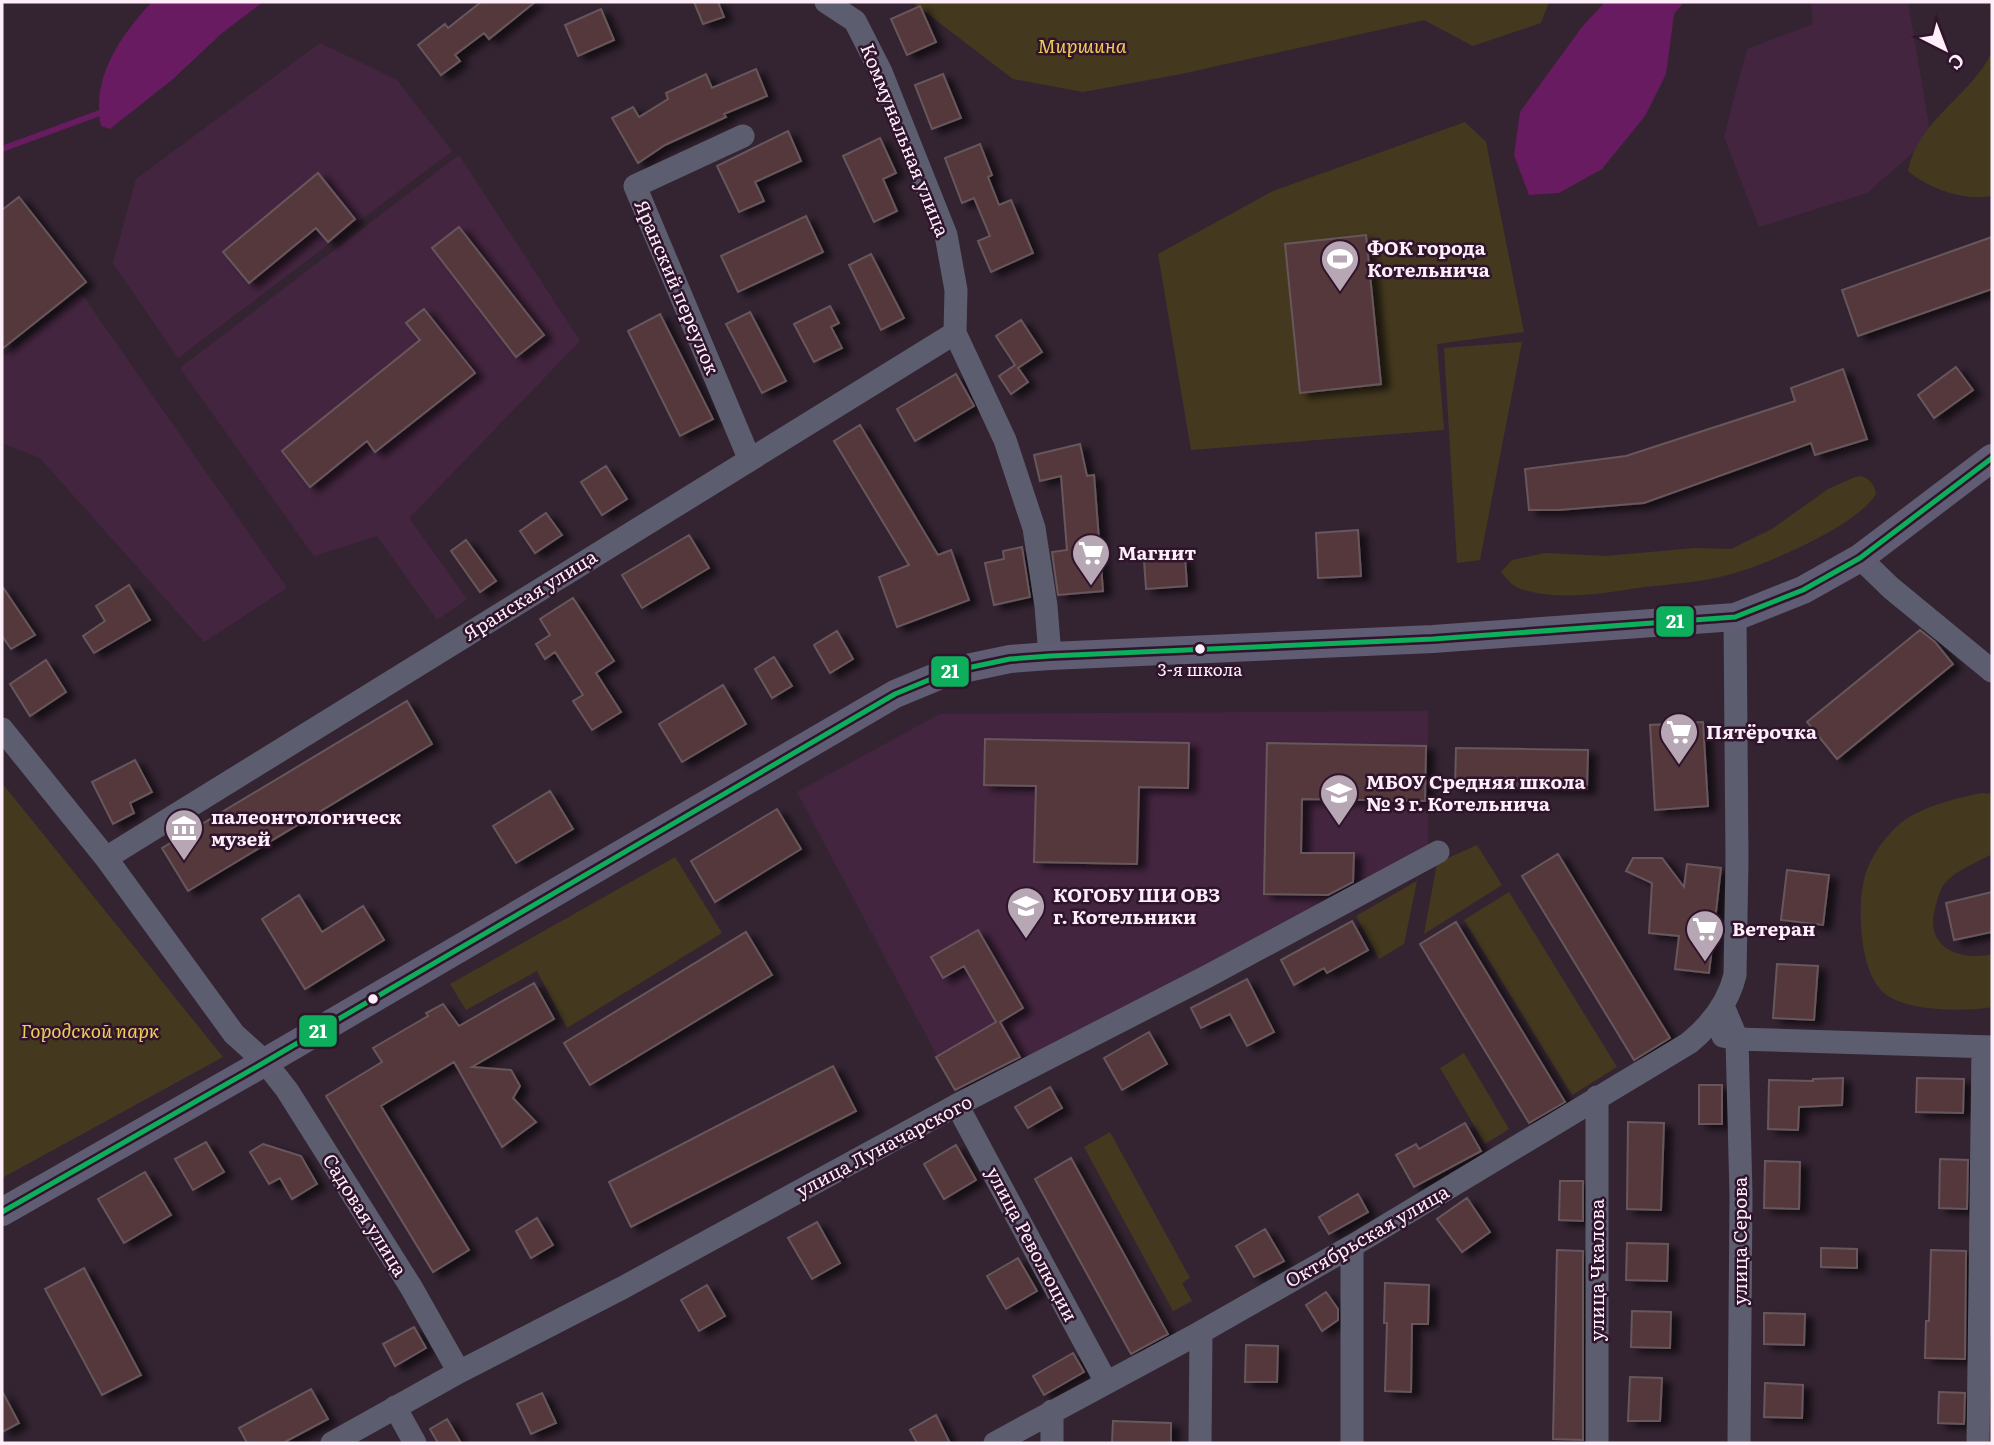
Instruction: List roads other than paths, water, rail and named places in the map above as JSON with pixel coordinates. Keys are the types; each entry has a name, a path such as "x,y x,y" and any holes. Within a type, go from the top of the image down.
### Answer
{"main road":[{"path":"2,1212 265,1062 895,694 948,672 1010,659 1050,656 1433,639 1735,617 1803,590 1860,558 1992,458"}],"street":[{"name":"Коммунальная улица","path":"826,2 855,21 881,72 946,235 956,290 955,332 1005,440 1034,528 1046,606 1050,656"},
{"name":"Яранский переулок","path":"743,136 635,186 749,458"},
{"name":"Яранская улица","path":"106,858 955,332"},
{"path":"1860,558 1891,588 1992,671"},
{"path":"1735,617 1735,975 1723,1006 1737,1039"},
{"name":"Садовая улица","path":"2,729 106,858 234,1034 265,1062 287,1090 411,1287 459,1372"},
{"name":"улица Луначарского","path":"332,1443 957,1105 1208,976 1438,852"},
{"name":"Октябрьская улица","path":"995,1443 1201,1332 1352,1246 1689,1043 1704,1031 1723,1006"},
{"path":"1704,1031 1737,1039 1988,1047 1978,1443"},
{"name":"улица Серова","path":"1737,1039 1741,1195 1739,1443"},
{"name":"улица Чкалова","path":"1597,1097 1598,1443"},
{"name":"улица Революции","path":"957,1105 1106,1382"},
{"path":"1352,1246 1352,1443"},
{"path":"1200,1443 1201,1332"},
{"path":"396,1407 415,1443"},
{"path":"1052,1411 1052,1443"}],"waterway":[{"path":"2,149 105,111"}],"place":[{"name":"ФОК города Котельнича","path":"1340,293"},
{"name":"Магнит","path":"1091,587"},
{"name":"3-я школа","path":"1200,649"},
{"name":"Пятёрочка","path":"1679,766"},
{"name":"МБОУ Средняя школа № 3 г. Котельнича","path":"1339,827"},
{"name":"палеонтологическ музей","path":"184,862"},
{"name":"КОГОБУ ШИ ОВЗ г. Котельники","path":"1026,940"},
{"name":"Ветеран","path":"1705,963"}],"park label":[{"name":"Миршина","path":"1082,46"},
{"name":"Городской парк","path":"90,1031"}]}
